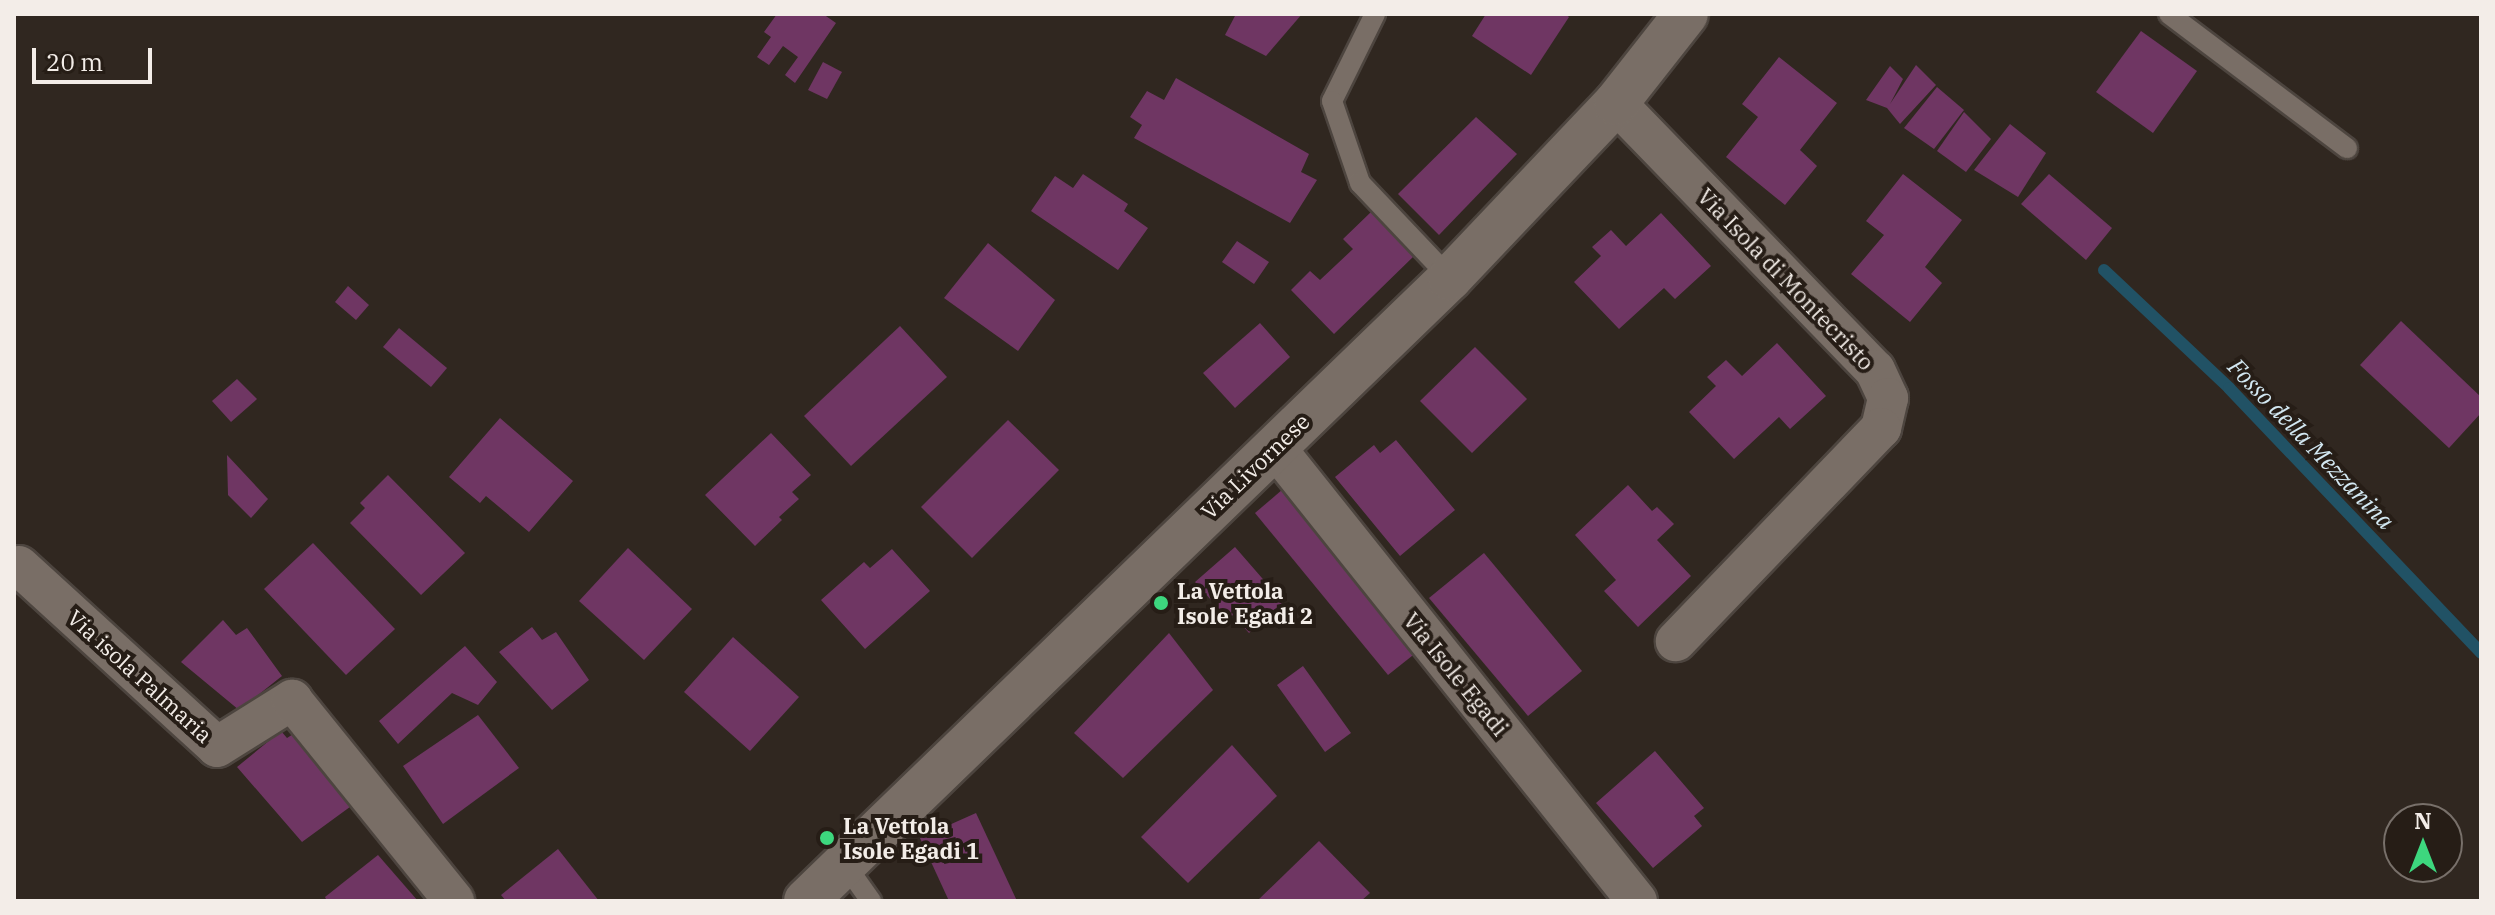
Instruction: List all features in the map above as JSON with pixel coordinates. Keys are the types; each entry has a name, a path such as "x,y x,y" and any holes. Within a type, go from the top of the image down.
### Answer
{"street":[{"name":"Via Livornese","path":"806,901 1450,278 1616,103 1686,14"},
{"name":"Via Isola di Montecristo","path":"1616,103 1875,370 1888,398 1881,428 1676,641"},
{"name":"Via Isole Egadi","path":"1274,446 1637,901"},
{"name":"Via isola Palmaria","path":"19,566 217,747 292,700 454,901"}],"lane":[{"path":"1375,14 1332,101 1360,183 1450,278"},
{"path":"2169,14 2347,148"},
{"path":"844,863 871,901"}],"building":[{"path":"777,14 823,14 836,23 795,83 785,75 798,57 783,46 769,65 757,57 771,37 764,32"},
{"path":"1236,14 1302,14 1266,56 1225,35"},
{"path":"1486,14 1565,14 1569,17 1531,75 1472,36"},
{"path":"2141,31 2197,71 2153,133 2096,92"},
{"path":"1779,57 1837,103 1800,150 1817,166 1785,205 1726,157 1758,117 1742,104"},
{"path":"823,62 842,72 827,99 808,90"},
{"path":"1916,65 1936,85 1900,124 1887,108 1866,100 1890,66 1903,79 1890,104"},
{"path":"1176,78 1309,154 1301,172 1317,180 1290,223 1134,138 1142,125 1130,117 1147,91 1164,100"},
{"path":"1937,87 1964,110 1934,149 1904,128"},
{"path":"1964,112 1991,139 1966,172 1937,151"},
{"path":"1476,117 1517,154 1439,235 1398,194"},
{"path":"2010,124 2046,153 2018,197 1974,170"},
{"path":"1083,174 1128,204 1124,211 1148,228 1118,270 1031,211 1055,176 1073,188"},
{"path":"1903,174 1962,220 1925,267 1942,283 1910,322 1851,274 1884,235 1866,221"},
{"path":"2049,174 2112,228 2086,260 2021,204"},
{"path":"1371,212 1414,256 1334,334 1291,290 1310,271 1320,280 1353,249 1343,239"},
{"path":"1661,213 1711,266 1675,299 1664,288 1619,329 1574,282 1601,256 1592,247 1611,230 1626,246"},
{"path":"1237,241 1269,262 1254,284 1222,262"},
{"path":"988,243 1055,300 1018,351 944,298"},
{"path":"348,286 369,305 356,320 335,302"},
{"path":"2401,321 2481,397 2481,413 2449,448 2360,365"},
{"path":"1260,323 1290,357 1235,408 1203,373"},
{"path":"900,326 947,377 851,466 804,416"},
{"path":"399,328 447,368 431,387 383,347"},
{"path":"1777,343 1826,396 1790,429 1779,417 1734,459 1689,412 1716,386 1707,377 1726,360 1742,376"},
{"path":"1475,347 1527,399 1472,453 1420,401"},
{"path":"237,379 257,399 231,422 212,401"},
{"path":"500,418 573,481 529,532 486,496 480,503 449,477"},
{"path":"1008,420 1059,470 972,558 921,507"},
{"path":"771,433 811,475 792,492 799,499 755,546 705,495"},
{"path":"1396,440 1455,510 1400,556 1335,477 1374,445 1380,453"},
{"path":"227,455 268,499 251,518 228,495"},
{"path":"388,475 465,553 421,595 350,523 365,508 360,503"},
{"path":"1628,485 1652,511 1657,507 1674,524 1657,540 1691,576 1638,627 1604,591 1616,580 1575,535"},
{"path":"1283,489 1417,652 1388,675 1255,513"},
{"path":"313,543 395,629 346,675 264,589"},
{"path":"1235,547 1283,602 1249,633 1233,615 1228,619 1195,582"},
{"path":"628,548 692,609 644,660 579,601"},
{"path":"892,549 930,591 865,649 821,600 864,562 870,568"},
{"path":"1484,553 1582,671 1528,716 1429,598"},
{"path":"223,620 236,635 247,628 282,676 239,710 181,662"},
{"path":"532,627 542,640 556,632 589,680 552,710 499,652"},
{"path":"1169,633 1213,690 1123,778 1074,733"},
{"path":"733,637 799,697 750,751 684,692"},
{"path":"465,646 497,682 478,705 452,693 398,744 379,721"},
{"path":"1303,666 1351,733 1325,752 1277,685"},
{"path":"478,715 519,768 443,824 403,766"},
{"path":"281,731 287,738 298,731 354,804 302,842 237,767"},
{"path":"1232,745 1277,796 1188,883 1141,837"},
{"path":"1655,751 1704,808 1694,816 1702,826 1653,868 1596,803"},
{"path":"976,813 1017,901 949,901 920,838"},
{"path":"1319,841 1370,893 1361,901 1257,901"},
{"path":"558,849 599,901 506,901 501,895"},
{"path":"378,855 418,901 327,901 325,897"}],"waterway":[{"name":"Fosso della Mezzanina","path":"2104,270 2229,388 2481,653"}],"place":[{"name":"La Vettola Isole Egadi 2","path":"1161,603"},
{"name":"La Vettola Isole Egadi 1","path":"827,838"}]}
